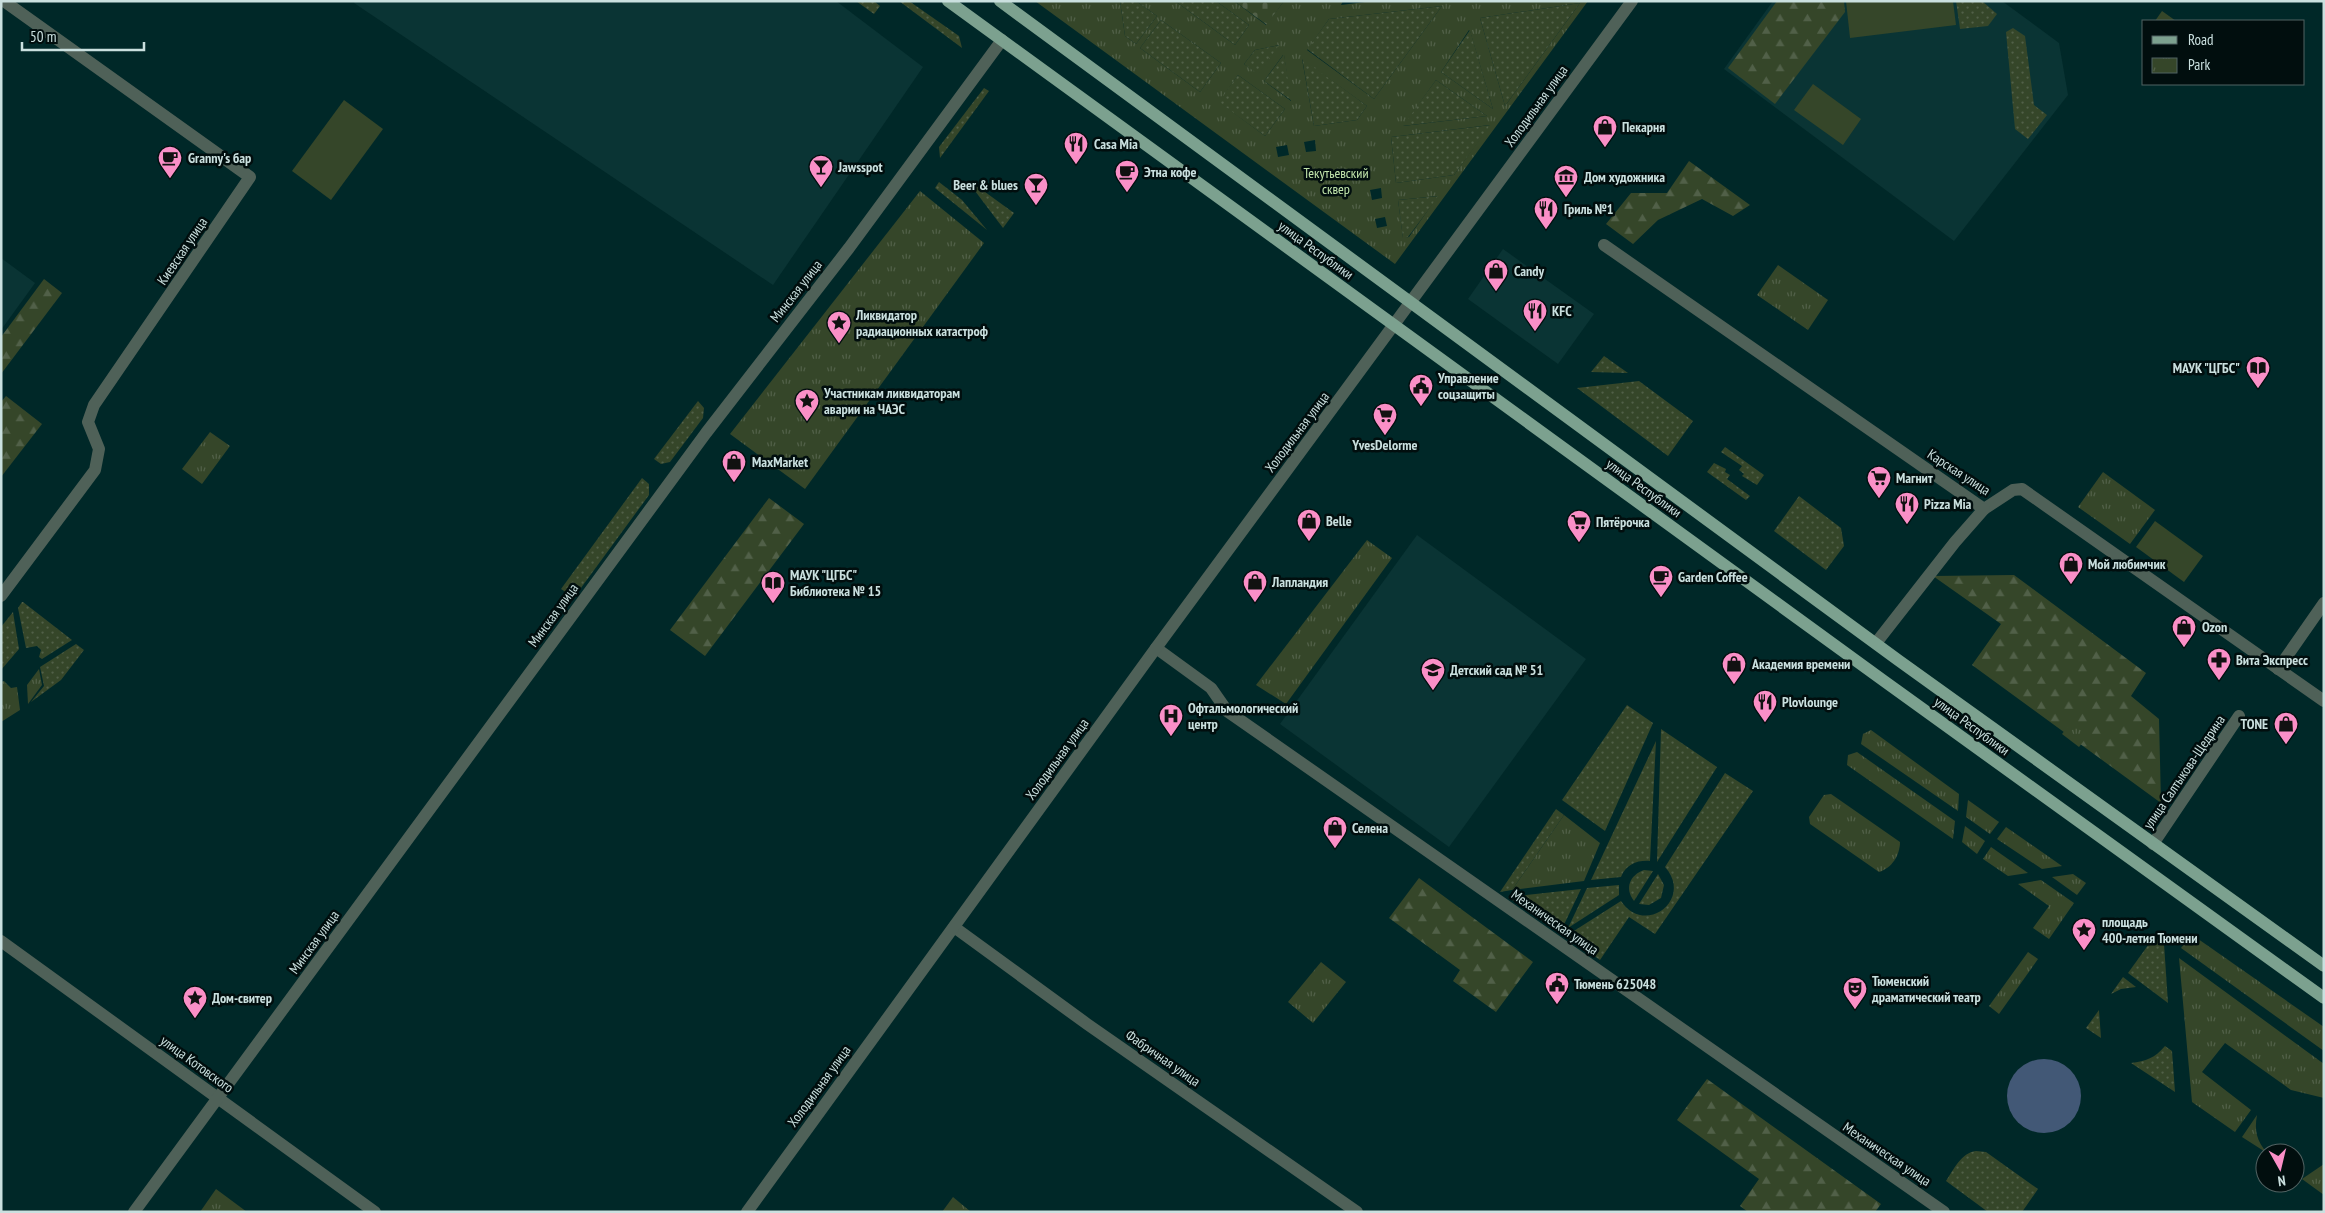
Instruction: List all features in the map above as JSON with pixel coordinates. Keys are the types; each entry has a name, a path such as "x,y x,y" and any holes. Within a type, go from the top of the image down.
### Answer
{"main road":[{"name":"улица Республики","path":"948,1 2324,998"},
{"name":"улица Республики","path":"1000,1 1876,643 2324,966"}],"street":[{"name":"Киевская улица","path":"1,596 95,470 99,450 88,422 94,404 250,177 4,1"},
{"name":"Холодильная улица","path":"747,1212 1156,648 1632,1"},
{"name":"Минская улица","path":"134,1212 724,408 849,248 1002,40"},
{"name":"Карская улица","path":"1604,244 1984,509 2013,490 2022,489 2324,702"},
{"path":"1876,643 1954,542 1984,509"},
{"path":"2278,669 2324,603"},
{"name":"Механическая улица","path":"1156,648 1211,688 1227,711 1944,1212"},
{"name":"улица Салтыкова-Щедрина","path":"2154,844 2239,716"},
{"name":"Фабричная улица","path":"954,927 1087,1024 1357,1212"},
{"name":"улица Котовского","path":"1,941 376,1212"}],"shaded area":[{"path":"355,1 836,1 923,67 773,285 354,3"},
{"path":"1773,1 2002,1 2059,43 2068,95 1954,241 1724,69"},
{"path":"1503,249 1594,314 1558,364 1468,299"},
{"path":"1,258 35,283 1,330"},
{"name":"Детский сад № 51","path":"1417,535 1586,659 1449,847 1280,724"},
{"path":"2044,1059 2065,1065 2075,1075 2081,1096 2075,1117 2065,1127 2044,1133 2023,1127 2013,1117 2007,1096 2013,1075 2023,1065"}],"green space":[{"path":"856,1 874,1 880,6 874,14"},
{"path":"899,1 909,1 959,36 962,48"},
{"name":"Текутьевский сквер","path":"1035,1 1120,1 1125,36 1136,44 1157,16 1136,1 1175,1 1235,45 1249,25 1216,1 1234,1 1266,25 1284,1 1343,1 1341,5 1373,1 1588,1 1395,264","holes":["1580,3 1505,106 1480,18","1442,6 1374,99 1307,50 1329,19","1161,20 1221,63 1200,92 1140,48","1470,31 1493,109 1441,72","1279,45 1258,74 1244,64 1255,50","1284,55 1291,101 1264,81","1302,59 1367,106 1357,120 1314,126","1238,75 1285,109 1265,136 1219,102","1436,80 1487,116 1403,126","1490,125 1454,175 1396,183 1391,137","1315,140 1316,151 1306,152 1304,142","1287,145 1289,155 1278,157 1276,147","1381,188 1382,198 1372,200 1370,190","1438,196 1409,237 1403,238 1398,200","1385,217 1387,226 1377,228 1375,219"]},
{"path":"1120,1 1136,1 1157,16 1136,44 1125,36"},
{"path":"1175,1 1216,1 1249,25 1235,45"},
{"path":"1234,1 1284,1 1267,25"},
{"path":"1777,1 1844,1 1845,12 1775,104 1728,68"},
{"path":"1846,1 1953,1 1956,25 1850,38"},
{"path":"1956,1 1982,1 1997,14 1988,26 1960,29"},
{"path":"1580,3 1505,106 1480,18"},
{"path":"1442,6 1374,99 1307,49 1329,19"},
{"path":"2162,11 2175,20 2156,20"},
{"path":"1161,20 1221,63 1200,92 1140,48"},
{"path":"2013,28 2025,36 2034,105 2047,115 2028,139 2015,129 2006,32"},
{"path":"1470,30 1493,109 1441,72"},
{"path":"1280,45 1258,75 1244,64 1255,50"},
{"path":"1284,54 1292,101 1264,81"},
{"path":"1302,58 1367,106 1357,120 1314,126"},
{"path":"1238,75 1285,109 1265,136 1218,102"},
{"path":"1436,80 1487,116 1402,126"},
{"path":"1813,84 1861,119 1843,145 1794,110"},
{"path":"984,88 989,91 940,158 939,147"},
{"path":"344,100 383,129 331,200 292,171"},
{"path":"1491,125 1454,175 1396,183 1391,137"},
{"path":"1689,161 1750,205 1733,216 1702,199 1658,220 1633,244 1606,224 1631,193 1667,193"},
{"path":"939,182 962,200 987,230 935,188"},
{"path":"974,184 1014,213 1003,228 972,187"},
{"path":"920,191 984,243 805,489 730,434"},
{"path":"1439,196 1408,237 1403,239 1398,200"},
{"path":"1778,265 1828,300 1808,330 1757,295"},
{"path":"44,279 62,293 1,374 1,337"},
{"path":"1604,356 1628,373 1591,372"},
{"path":"1639,381 1693,421 1668,456 1577,388"},
{"path":"6,396 42,424 1,477 1,402"},
{"path":"698,401 704,408 703,418 670,462 661,464 654,459"},
{"path":"210,432 230,446 202,484 182,469"},
{"path":"1725,447 1764,475 1757,485 1742,476 1744,474 1739,470 1742,466 1721,452"},
{"path":"1714,463 1726,469 1725,472 1730,475 1727,479 1750,496 1746,500 1707,472"},
{"path":"2103,472 2155,510 2130,544 2078,507"},
{"path":"642,478 649,484 649,495 578,592 567,593 561,589"},
{"path":"1799,496 1841,528 1844,546 1826,570 1774,531"},
{"path":"769,498 804,524 705,656 670,630"},
{"path":"2155,521 2203,556 2184,582 2136,547"},
{"path":"1367,540 1392,558 1286,704 1256,685"},
{"path":"2014,575 2146,673 2131,696 2159,719 2161,803 1972,665 2001,624 1933,576"},
{"path":"22,602 72,640 42,659 39,657 41,650 37,646 26,648 18,608"},
{"path":"13,612 19,649 1,670 1,627"},
{"path":"76,644 84,650 61,680 31,702 44,686 40,667"},
{"path":"39,669 42,685 28,704 27,685"},
{"path":"4,681 11,688 17,687 20,710 1,722 1,682"},
{"path":"1627,705 1653,723 1605,831 1562,800"},
{"path":"2073,720 2090,733 2079,747 2062,734"},
{"path":"1661,729 1717,767 1657,862"},
{"path":"1871,730 1959,794 1958,811 1861,744 1863,734"},
{"path":"1656,741 1650,861 1641,861 1629,866 1621,877 1591,880"},
{"path":"1857,752 1955,821 1953,839 1847,765 1848,755"},
{"path":"1725,773 1753,791 1655,934 1629,917 1600,960 1566,936 1621,901 1631,911 1642,915 1653,914 1663,910 1670,901 1674,891 1672,879 1665,867"},
{"path":"1831,794 1900,842 1897,856 1884,870 1879,872 1810,824 1809,817 1824,795"},
{"path":"1968,800 1999,822 1990,834 1966,817"},
{"path":"1556,809 1564,815 1512,890 1500,892"},
{"path":"1564,815 1600,843 1584,881 1512,890"},
{"path":"1965,826 1985,841 1977,854 1962,842"},
{"path":"2006,827 2062,866 2042,869 1997,839"},
{"path":"1991,847 2028,873 2008,876 1983,859"},
{"path":"1644,870 1653,871 1634,901 1629,891 1630,882 1635,875"},
{"path":"1658,874 1664,885 1661,898 1649,905 1639,904"},
{"path":"2073,874 2086,883 2077,895 2052,877"},
{"path":"1419,878 1533,962 1496,1012 1453,981 1460,970 1389,918"},
{"path":"2041,880 2074,903 2049,939 2033,928 2049,906 2018,884"},
{"path":"1619,885 1619,895 1568,928 1587,888"},
{"path":"1581,889 1560,933 1508,897"},
{"path":"2191,934 2324,1027 2324,1051 2181,948"},
{"path":"2154,937 2164,944 2168,1003 2128,973"},
{"path":"2028,952 2038,959 1999,1014 1989,1006"},
{"path":"2179,958 2324,1064 2324,1098 2291,1090 2225,1043 2202,1072 2251,1110 2235,1132 2192,1102"},
{"path":"1321,962 1346,982 1313,1023 1288,1002"},
{"path":"2123,977 2136,987 2121,989 2111,994"},
{"path":"2099,1010 2101,1038 2086,1028"},
{"path":"2165,1046 2172,1051 2175,1092 2131,1063 2150,1058"},
{"path":"1707,1079 1881,1204 1875,1212 1748,1212 1740,1206 1759,1179 1677,1120"},
{"path":"2257,1115 2257,1135 2261,1143 2255,1143 2255,1145 2242,1137"},
{"path":"1976,1151 1986,1152 2038,1189 2022,1212 1988,1212 1946,1181 1962,1158"},
{"path":"2324,1164 2324,1195 2305,1181 2305,1177"},
{"path":"216,1189 247,1212 200,1212"},
{"path":"953,1197 971,1212 942,1212"}],"place":[{"name":"Пекарня","path":"1605,148"},
{"name":"Casa Mia","path":"1076,165"},
{"name":"Granny's бар","path":"170,179"},
{"name":"Jawsspot","path":"821,188"},
{"name":"Этна кофе","path":"1127,193"},
{"name":"Дом художника","path":"1566,198"},
{"name":"Beer & blues","path":"1036,206"},
{"name":"Гриль №1","path":"1546,230"},
{"name":"Candy","path":"1496,292"},
{"name":"KFC","path":"1535,332"},
{"name":"Ликвидатор радиационных катастроф","path":"839,344"},
{"name":"МАУК \"ЦГБС\"","path":"2258,389"},
{"name":"Управление соцзащиты","path":"1421,407"},
{"name":"Участникам ликвидаторам аварии на ЧАЭС","path":"807,422"},
{"name":"YvesDelorme","path":"1385,436"},
{"name":"MaxMarket","path":"734,483"},
{"name":"Магнит","path":"1879,499"},
{"name":"Pizza Mia","path":"1907,525"},
{"name":"Belle","path":"1309,542"},
{"name":"Пятёрочка","path":"1579,543"},
{"name":"Мой любимчик","path":"2071,585"},
{"name":"Garden Coffee","path":"1661,598"},
{"name":"Лапландия","path":"1255,603"},
{"name":"МАУК \"ЦГБС\" Библиотека № 15","path":"773,604"},
{"name":"Ozon","path":"2184,648"},
{"name":"Вита Экспресс","path":"2219,681"},
{"name":"Академия времени","path":"1734,685"},
{"name":"Детский сад № 51","path":"1433,691"},
{"name":"Plovlounge","path":"1765,723"},
{"name":"Офтальмологический центр","path":"1171,737"},
{"name":"TONE","path":"2286,745"},
{"name":"Селена","path":"1335,849"},
{"name":"площадь 400-летия Тюмени","path":"2084,951"},
{"name":"Тюмень 625048","path":"1557,1005"},
{"name":"Тюменский драматический театр","path":"1855,1010"},
{"name":"Дом-свитер","path":"195,1019"}]}
